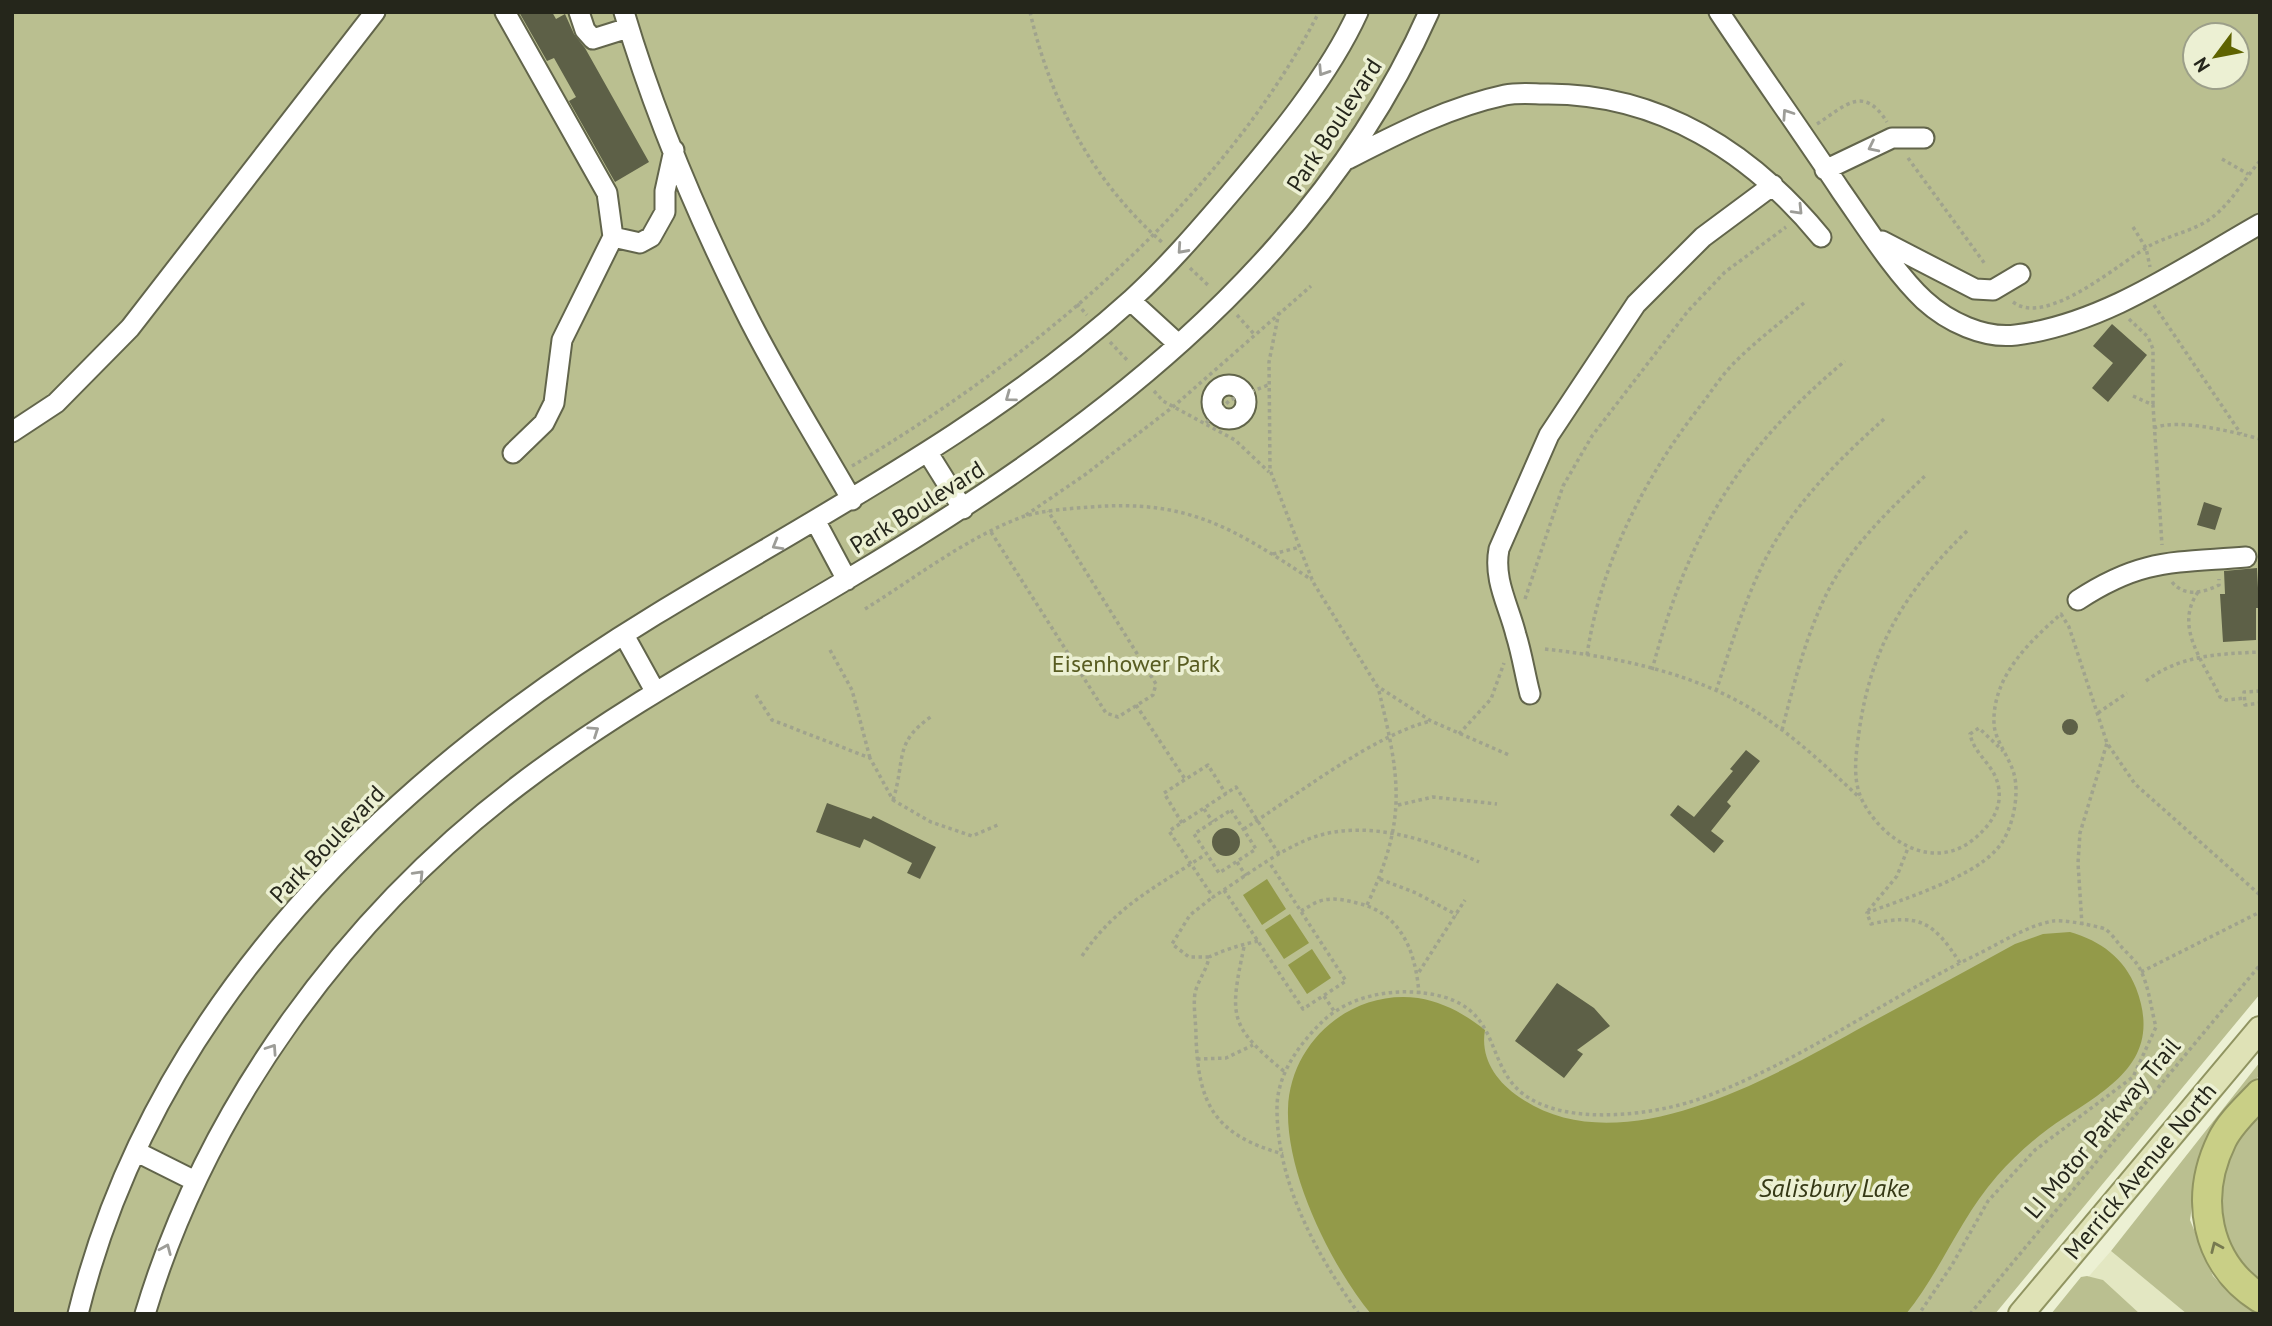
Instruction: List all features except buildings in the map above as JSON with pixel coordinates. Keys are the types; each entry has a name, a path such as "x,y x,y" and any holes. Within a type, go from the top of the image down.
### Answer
{"highway":[{"path":"2260,1094 2223,1138 2206,1184 2207,1211 2217,1252 2231,1273 2260,1298"}],"main road":[{"name":"Merrick Avenue North","path":"2021,1314 2260,1029"}],"street":[{"path":"12,432 56,403 130,328 375,12"},
{"path":"505,12 607,193 613,237 562,340 554,402 544,423 513,453"},
{"path":"579,12 585,30 593,39 626,20 638,61 674,150 744,310 852,500"},
{"name":"Park Boulevard","path":"78,1314 120,1186 178,1066 235,982 301,903 436,768 575,666 928,453 1043,373 1131,301 1177,255 1285,130 1358,12"},
{"name":"Park Boulevard","path":"145,1314 161,1259 195,1181 238,1100 309,994 377,917 445,848 517,787 655,691 847,580 963,509 1113,401 1225,302 1323,195 1417,40 1429,12"},
{"path":"1718,12 1825,170 1874,238 1924,300 1947,317 1981,333 2014,335 2065,324 2139,293 2260,224"},
{"path":"1345,162 1426,118 1508,94 1586,94 1660,113 1742,157 1773,185 1821,237"},
{"path":"1825,170 1892,138 1924,138"},
{"path":"613,237 640,243 651,237 661,223 674,150"},
{"path":"1530,694 1496,563 1499,549 1549,435 1636,304 1703,237 1773,185"},
{"path":"1874,238 1975,289 1993,290 2020,274"},
{"path":"1131,301 1178,344"},
{"path":"1210,418 1212,398 1218,388 1234,385 1244,394"},
{"path":"928,453 963,509"},
{"name":"Park Boulevard","path":"816,522 847,580"},
{"path":"2078,600 2126,573 2164,562 2246,557"},
{"path":"624,635 655,691"},
{"path":"137,1152 195,1181"}],"path":[{"path":"1030,12 1040,58 1066,120 1100,178 1254,334"},
{"path":"838,475 913,430 991,373 1077,304 1153,234 1197,191 1269,95 1319,12"},
{"path":"1809,129 1858,100 1869,101 1879,108 1888,124"},
{"path":"1908,158 1985,264"},
{"path":"2222,159 2248,174"},
{"path":"2012,302 2020,307 2039,307 2069,298 2146,248 2210,219 2230,200 2260,161"},
{"path":"1460,734 1491,699 1516,634 1531,576 1563,486 1592,436 1688,311 1725,272 1787,226"},
{"path":"2133,227 2146,248 2151,273"},
{"path":"865,609 991,532 1023,517 1086,474 1174,406 1311,286"},
{"path":"2151,300 2241,434"},
{"path":"1587,654 1591,623 1607,572 1625,526 1657,466 1685,424 1733,364 1804,303"},
{"path":"1077,304 1091,319"},
{"path":"1279,312 1269,362 1271,474 1313,582 1377,686 1390,737 1398,805 1394,834 1367,905"},
{"path":"2124,314 2148,337 2153,349 2154,428 2164,562"},
{"path":"1105,337 1135,369"},
{"path":"1652,670 1686,564 1721,498 1758,445 1798,400 1845,360"},
{"path":"1210,418 1230,400 1269,384"},
{"path":"1150,387 1163,401 1210,418 1271,474"},
{"path":"2133,396 2153,405"},
{"path":"1716,691 1762,565 1794,516 1840,458 1884,419"},
{"path":"2154,428 2164,425 2241,434 2260,439"},
{"path":"1782,731 1806,645 1829,589 1887,512 1926,475"},
{"path":"1023,517 1048,511 1109,506 1180,510 1217,522 1273,554 1313,582"},
{"path":"991,532 1106,713 1118,717 1153,695 1156,684 1048,511"},
{"path":"1862,799 1854,763 1869,678 1883,640 1913,591 1935,562 1967,531"},
{"path":"1273,554 1300,547"},
{"path":"2198,592 2191,602 2188,619 2199,656 2220,697 2226,700 2245,698"},
{"path":"1867,913 1951,881 1997,850 2013,818 2015,776 1994,725 2001,691 2015,659 2038,631 2061,614 2069,627 2107,743 2135,783 2260,895"},
{"path":"1545,649 1587,654 1652,670 1716,691 1757,713 1782,731 1862,799 1886,831 1908,848 1933,855 1963,848 1988,828 1999,802 1998,783 1990,763 1972,743 1970,734 1973,729 1979,728 2008,758"},
{"path":"830,650 852,690 870,758 893,800 931,822 972,836 999,824"},
{"path":"2146,681 2158,672 2199,656 2260,652"},
{"path":"1377,686 1431,721 1509,755"},
{"path":"2260,691 2244,692 2245,705 2260,704"},
{"path":"2098,713 2127,693"},
{"path":"756,695 772,720 870,758"},
{"path":"1136,705 1185,779"},
{"path":"893,800 906,741 911,731 932,716"},
{"path":"1244,830 1390,737 1413,725 1431,721"},
{"path":"2082,925 2078,863 2080,833 2107,743"},
{"path":"1182,823 1164,793 1185,779 1208,765 1226,794"},
{"path":"1213,897 1170,831 1204,808 1236,787 1279,853"},
{"path":"1398,805 1433,797 1497,804"},
{"path":"1204,808 1213,822"},
{"path":"1231,810 1244,830 1256,849 1219,873 1194,834 1231,810"},
{"path":"1258,941 1244,947 1229,947 1209,957 1189,957 1172,944 1190,915 1213,897 1279,853 1307,839 1345,830 1394,834 1434,842 1479,862"},
{"path":"1867,913 1896,876 1908,848"},
{"path":"1082,956 1098,931 1120,909 1207,854"},
{"path":"1237,862 1246,876"},
{"path":"1224,890 1303,1009 1324,996 1346,981 1269,862"},
{"path":"1379,879 1416,893 1457,915"},
{"path":"1301,911 1319,901 1330,900 1367,905 1389,918 1403,934 1416,963 1419,994"},
{"path":"1418,974 1465,901"},
{"path":"2141,972 2260,912"},
{"path":"1867,913 1871,924 1918,919 1931,926 1960,962"},
{"path":"1359,1314 1321,1258 1297,1204 1283,1154 1277,1104 1286,1073 1307,1036 1334,1011 1368,995 1419,994 1446,998 1486,1027 1512,1083 1544,1106 1584,1114 1627,1114 1686,1104 1745,1083 1960,962 2018,934 2056,920 2106,929 2141,972 2156,1027 2133,1077 2035,1150 1988,1200 1952,1265 1919,1314"},
{"path":"1244,947 1234,994 1234,1014 1253,1045 1286,1073"},
{"path":"1209,957 1195,994 1197,1059 1207,1101 1223,1126 1250,1145 1283,1154"},
{"name":"LI Motor Parkway Trail","path":"1970,1314 2260,965"},
{"path":"1324,996 1334,1011"},
{"path":"1197,1059 1226,1058 1253,1045"}],"shaded area":[{"path":"2111,1251 2187,1314 2056,1314"}],"green space":[{"name":"Eisenhower Park","path":"12,12 2260,12 2260,994 1995,1314 12,1314"},
{"path":"2260,1062 2260,1075 2213,1125 2199,1157 2190,1220 2213,1276 2241,1304 2260,1314 2187,1314 2111,1251"},
{"path":"2260,1108 2260,1285 2245,1276 2214,1209 2233,1137"},
{"path":"2081,1277 2103,1280 2140,1314 2051,1314"}],"water":[{"path":"1267,879 1286,909 1262,925 1243,895"},
{"path":"1290,914 1309,943 1284,959 1265,930"},
{"name":"Salisbury Lake","path":"2070,932 2092,940 2110,952 2131,977 2143,1015 2142,1038 2135,1057 2123,1074 2107,1089 2041,1134 1997,1176 1972,1209 1930,1280 1906,1314 1371,1314 1340,1270 1326,1244 1313,1217 1294,1161 1288,1109 1291,1085 1300,1062 1312,1042 1329,1025 1370,1002 1393,997 1418,998 1436,1002 1462,1014 1485,1030 1487,1059 1503,1084 1519,1097 1559,1116 1603,1123 1649,1119 1696,1106 1788,1067 2015,944 2043,934"},
{"path":"1312,949 1331,978 1307,994 1288,965"}]}
